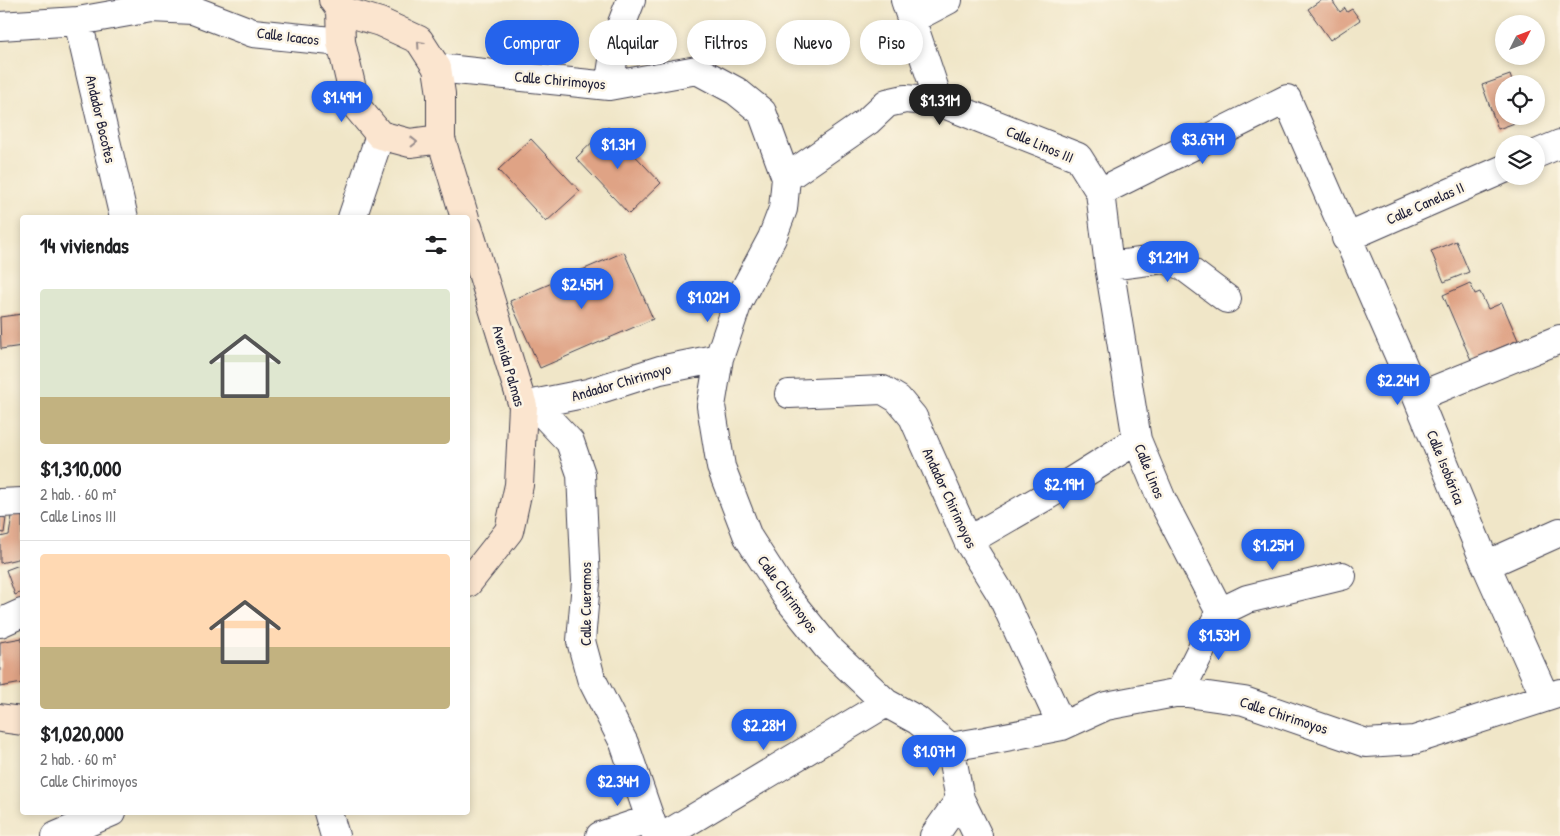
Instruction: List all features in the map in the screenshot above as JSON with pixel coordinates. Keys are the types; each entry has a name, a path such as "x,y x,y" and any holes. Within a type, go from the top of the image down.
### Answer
{"main road":[{"path":"441,139 410,143 380,135 356,106 341,42 337,5 419,40 437,68 441,94 441,139 464,215"},
{"name":"Avenida Palmas","path":"470,244 472,260 529,405 519,485 509,531 470,580"},
{"path":"0,718 20,721"}],"street":[{"path":"609,86 617,36 631,0"},
{"path":"939,102 909,10 948,0"},
{"name":"Calle Icacos","path":"0,26 78,21 149,4 193,10 253,33 341,42"},
{"name":"Andador Bocotes","path":"78,21 123,215"},
{"name":"Calle Chirimoyos","path":"437,68 609,86 697,70 736,91 762,112 786,178 782,208 772,238 738,302 719,358 711,406 721,467 748,537 786,596 826,647 886,703 917,720 950,747 1062,726 1106,706 1180,692 1244,701 1366,743 1414,740 1553,695"},
{"name":"Calle Linos III","path":"786,178 868,121 887,102 904,99 939,102 1078,157 1100,192"},
{"name":"Calle Isobárica","path":"1100,192 1287,99 1346,238 1417,397 1486,565 1553,695"},
{"path":"353,215 380,135"},
{"path":"1545,150 1560,144"},
{"name":"Calle Canelas II","path":"1346,238 1495,173"},
{"name":"Calle Linos","path":"1100,192 1109,266 1137,440 1162,500 1220,612"},
{"path":"1109,266 1164,259 1183,266 1227,299"},
{"path":"1417,397 1560,339"},
{"name":"Andador Chirimoyo","path":"529,405 588,393 660,370 719,358"},
{"name":"Andador Chirimoyos","path":"789,394 883,390 898,399 913,417 968,541 1001,594 1062,726"},
{"name":"Calle Cueramos","path":"529,405 570,442 581,474 586,582 581,641 591,678 624,743 657,830"},
{"path":"968,541 1067,484 1137,440"},
{"path":"0,503 20,502"},
{"path":"1486,565 1560,532"},
{"path":"1180,692 1220,612 1247,599 1342,576"},
{"path":"0,623 20,614"},
{"path":"600,836 657,830 886,703"},
{"path":"950,747 960,799 978,836"},
{"path":"934,836 960,799"},
{"path":"56,836 105,815"},
{"path":"329,815 335,836"}],"building":[{"path":"1321,0 1336,0 1333,2 1340,12 1345,8 1347,12 1352,9 1360,20 1330,40 1308,9"},
{"path":"1495,80 1495,121 1482,85"},
{"path":"1497,125 1509,125 1498,129"},
{"path":"608,127 661,183 629,214 576,158"},
{"path":"531,139 580,191 546,222 498,170"},
{"path":"1456,241 1469,272 1444,282 1431,251"},
{"path":"624,252 653,319 540,368 510,301"},
{"path":"1470,283 1475,294 1480,292 1488,309 1502,303 1518,340 1471,360 1443,295"},
{"path":"20,314 20,346 1,349 0,317"},
{"path":"20,514 20,558 0,563 0,537 9,535 12,516"},
{"path":"0,517 6,518 4,533 0,532"},
{"path":"20,565 20,593 15,595 6,570"},
{"path":"20,638 20,683 0,687 0,642"}]}
